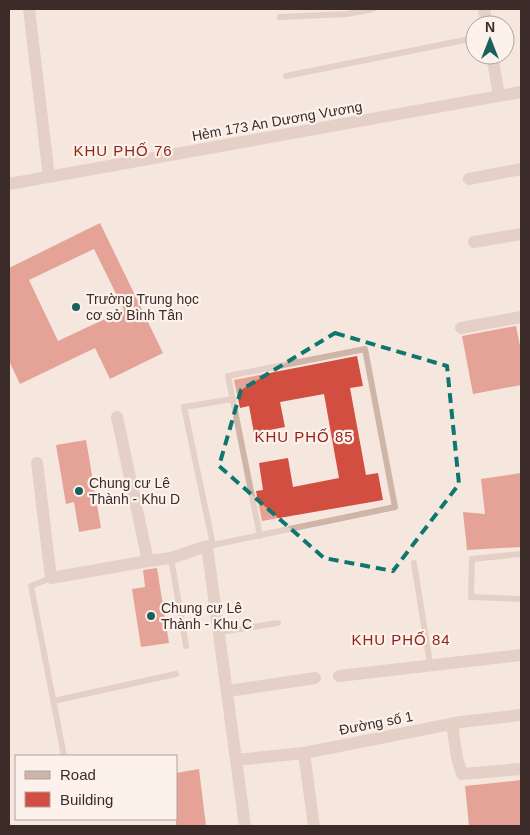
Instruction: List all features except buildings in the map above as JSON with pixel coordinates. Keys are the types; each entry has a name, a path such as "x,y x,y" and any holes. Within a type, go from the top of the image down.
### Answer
{"street":[{"path":"28,9 49,177"},
{"path":"494,65 499,96"},
{"name":"Hẻm 173 An Dương Vương","path":"9,184 521,92"},
{"path":"469,179 521,169"},
{"path":"474,242 521,234"},
{"path":"461,328 521,317"},
{"path":"117,417 148,561"},
{"path":"37,463 51,578 171,558 210,546 245,826"},
{"path":"339,676 521,655"},
{"path":"228,691 315,678"},
{"name":"Đường số 1","path":"236,760 304,753 452,724 521,715"},
{"path":"452,724 457,758 462,774 521,769"},
{"path":"304,753 314,826"}],"lane":[{"path":"280,17 347,14 373,9"},
{"path":"286,76 465,40"},
{"path":"233,398 184,407 210,546 260,536 395,507 365,349 228,376 233,398 260,536"},
{"path":"521,554 472,559 471,598 521,599"},
{"path":"171,558 186,646"},
{"path":"414,563 430,664"},
{"path":"51,578 31,586 64,755"},
{"path":"220,632 278,622"},
{"path":"53,701 176,674"}],"highlighted area":[{"path":"335,333 447,366 459,484 393,571 324,558 219,466 241,390"}],"place":[{"name":"Trường Trung học cơ sở Bình Tân","path":"76,307"},
{"name":"Chung cư Lê Thành - Khu D","path":"79,491"},
{"name":"Chung cư Lê Thành - Khu C","path":"151,616"}],"district":[{"name":"KHU PHỐ 76","path":"123,151"},
{"name":"KHU PHỐ 85","path":"304,437"},
{"name":"KHU PHỐ 84","path":"401,640"}]}
